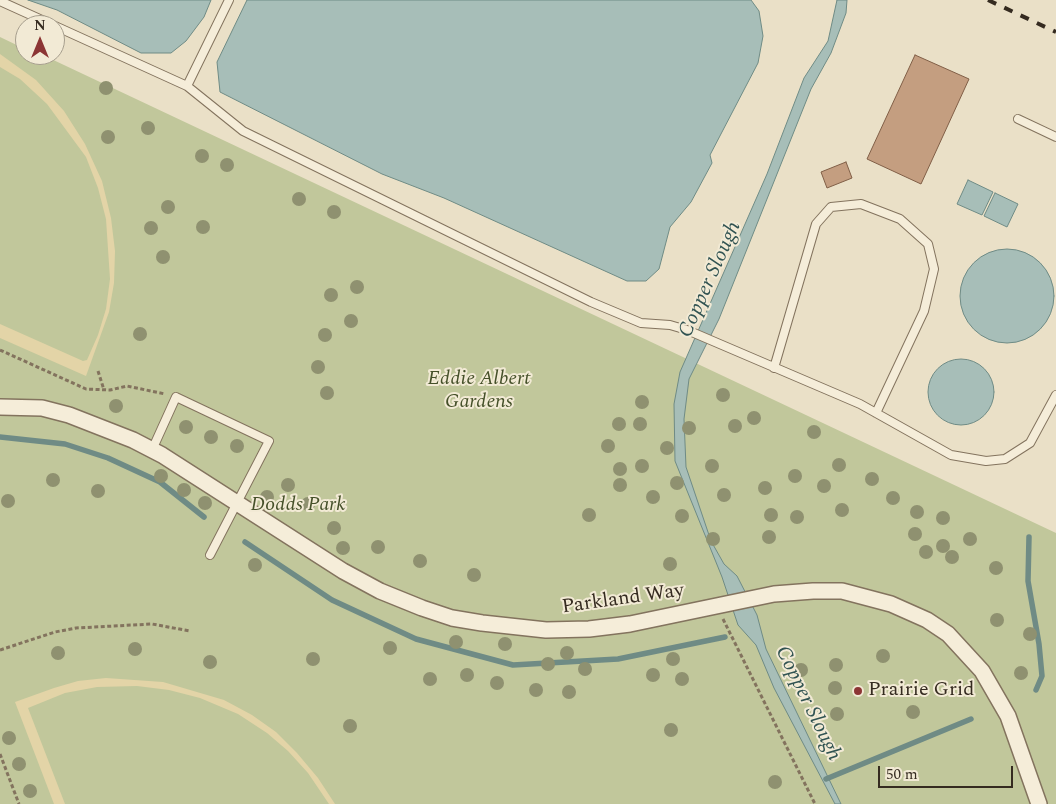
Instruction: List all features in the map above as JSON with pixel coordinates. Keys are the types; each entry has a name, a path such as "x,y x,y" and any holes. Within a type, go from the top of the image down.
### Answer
{"street":[{"name":"Parkland Way","path":"0,407 42,408 69,415 152,450 342,571 380,591 422,608 482,623 546,630 589,629 630,624 774,594 812,591 842,591 891,604 927,620 948,634 982,671 1008,716 1039,804"}],"lane":[{"path":"187,86 229,0"},
{"path":"0,1 32,15"},
{"path":"65,30 187,86 243,131 582,298 641,323 670,325 687,330 860,404 951,455 986,461 1005,459 1030,443 1056,395"},
{"path":"1018,118 1056,137"},
{"path":"774,368 816,224 831,207 861,204 900,219 928,244 934,269 924,311 876,413"},
{"path":"152,450 176,397 269,441 210,555"}],"path":[{"path":"0,350 86,389 104,390 127,386 176,397"},
{"path":"98,371 104,390"},
{"path":"723,619 815,804"},
{"path":"0,650 55,632 76,628 152,624 190,631"},
{"path":"0,754 19,804"}],"green space":[{"name":"Dodds Park","path":"0,37 15,44 15,65 64,65 1056,533 1056,804 0,804"}],"sand":[{"path":"0,54 36,80 64,111 85,144 102,181 111,218 115,251 114,283 109,312 86,376 0,338 0,324 83,361 87,360 98,335 106,309 110,279 106,219 98,188 86,157 47,104 20,79 0,67"},
{"path":"106,678 163,682 224,700 252,715 276,732 297,753 318,778 335,804 329,804 308,773 288,751 267,733 238,714 200,698 169,690 137,686 97,687 65,693 28,708 65,804 54,804 15,702 78,681"}],"water":[{"path":"28,0 211,0 204,17 186,41 171,53 141,53 57,10"},
{"path":"247,0 751,0 759,11 763,36 758,63 710,155 712,163 691,202 670,227 659,269 646,281 627,281 444,198 382,174 220,92 217,62"},
{"path":"837,0 847,0 846,13 831,53 811,89 719,319 689,379 684,419 686,467 711,541 724,564 737,576 757,615 766,649 841,804 835,804 774,688 756,645 738,625 722,577 675,461 674,404 680,372 767,174 804,78 828,41"},
{"path":"968,180 993,192 982,215 957,204"},
{"path":"995,193 1018,204 1007,227 984,216"},
{"path":"1007,249 1025,253 1040,263 1050,278 1054,296 1050,314 1040,329 1025,339 1007,343 989,339 974,329 964,314 960,296 964,278 974,263 989,253"},
{"path":"954,359 968,359 980,364 989,373 994,385 992,405 985,416 968,425 954,425 942,420 933,411 928,399 928,385 933,373 942,364"}],"building":[{"path":"915,55 969,79 921,184 867,159"},
{"path":"846,162 852,178 827,188 821,172"}],"waterway":[{"path":"0,437 65,444 108,458 160,482 204,517"},
{"path":"1029,537 1028,581 1039,644 1042,676 1036,690"},
{"path":"245,542 332,600 416,639 513,665 618,659 725,637"},
{"path":"826,779 971,719"}],"railway":[{"path":"988,0 1056,32"}],"place":[{"name":"Prairie Grid","path":"858,691"}],"water label":[{"name":"Copper Slough","path":"711,280"},
{"name":"Copper Slough","path":"807,704"}],"park label":[{"name":"Eddie Albert Gardens","path":"479,392"}]}
